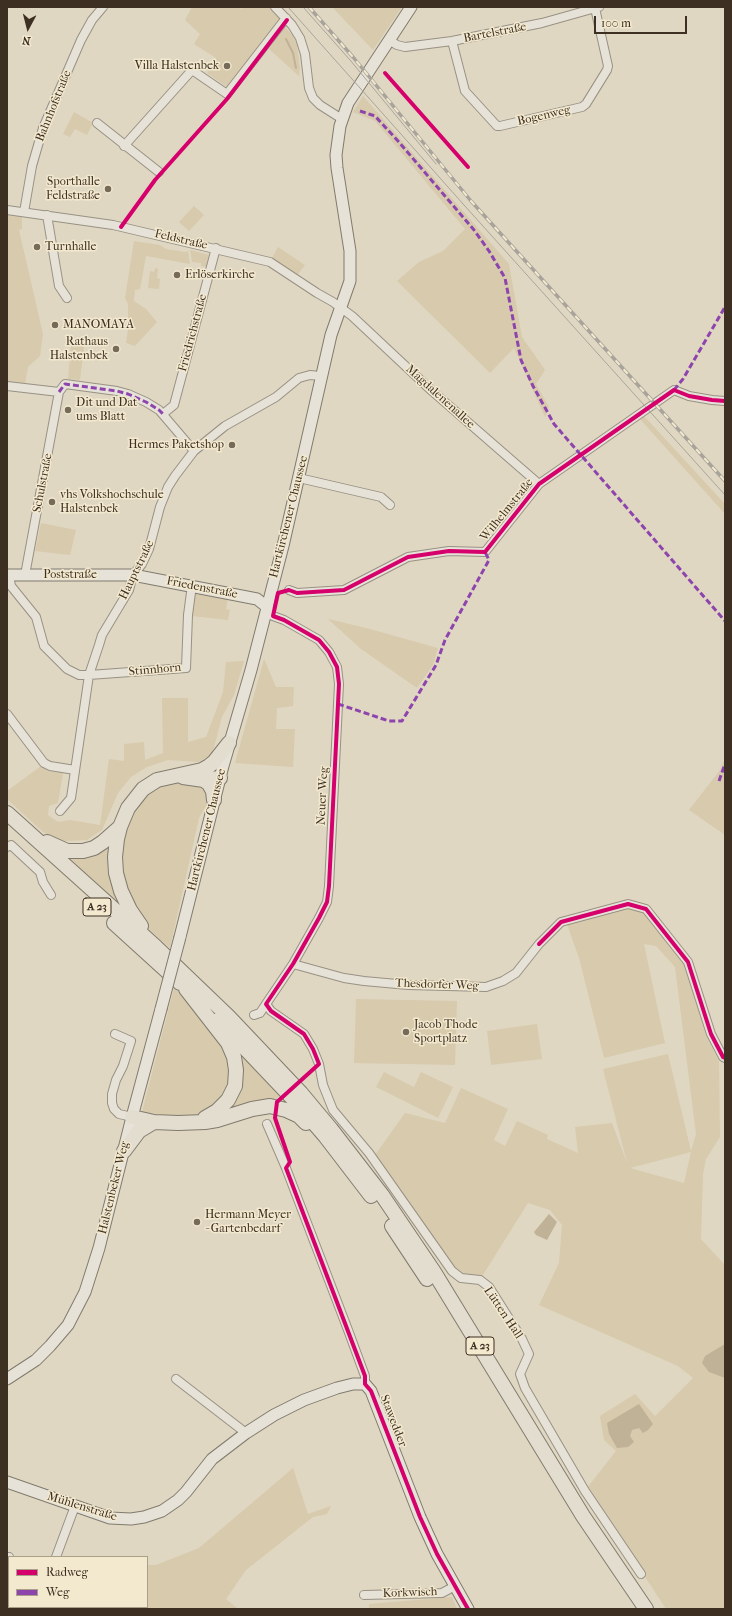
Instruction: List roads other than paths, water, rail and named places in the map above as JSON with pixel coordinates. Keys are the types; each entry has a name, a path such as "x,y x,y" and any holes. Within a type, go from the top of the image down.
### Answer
{"highway":[{"path":"203,775 229,743"},
{"path":"156,947 130,910 121,891 116,872 115,857 120,827 132,802 143,789 158,780 175,776 203,775 208,771 220,778"},
{"path":"203,775 213,791 214,800"},
{"name":"A 23","path":"7,813 13,825 186,989 261,1064 294,1100 345,1162 380,1209 426,1277 576,1522 635,1609"},
{"path":"13,825 60,849 73,852 94,848 120,827"},
{"name":"A 23","path":"13,825 156,947 229,1017 301,1093 351,1153 382,1195 434,1272 583,1516 646,1609"},
{"path":"186,989 228,1043 234,1057 236,1070 235,1086 232,1094 223,1106 217,1111 192,1123"},
{"path":"132,1117 154,1122 192,1123 218,1120 260,1107 279,1108 299,1116 325,1144 345,1162"},
{"path":"124,1151 139,1131 154,1122"}],"main road":[{"name":"Hartkirchener Chaussee","path":"172,968 229,743 251,670 267,607 299,478 320,376 338,307 349,287 351,270 350,251 337,168 337,143 342,119 348,103 411,7"},
{"name":"Poststraße","path":"8,575 133,575"},
{"name":"Friedenstraße","path":"133,575 192,585 257,599 267,607"},
{"name":"Halstenbeker Weg","path":"7,1379 36,1360 50,1346 62,1332 80,1303 99,1248 172,968"},
{"name":"Mühlenstraße","path":"7,1482 97,1514 119,1519 131,1519 153,1514 171,1506 178,1500 212,1459 246,1433 274,1415 304,1400 336,1388 353,1384 365,1384"},
{"name":"Stawedder","path":"365,1384 371,1390 420,1517 437,1554 468,1609"}],"street":[{"name":"Bahnhofstraße","path":"24,212 32,166 44,125 81,40 92,20 102,7"},
{"path":"275,7 297,32 303,45 308,88 313,98 320,105 342,119"},
{"name":"Bartelstraße","path":"389,40 397,45 405,47 452,41 542,23 597,7"},
{"name":"Bogenweg","path":"452,41 465,91 496,126 582,107 586,104 608,70 597,7"},
{"path":"124,146 192,70 227,94 286,18"},
{"path":"97,123 158,172"},
{"name":"Feldstraße","path":"7,210 113,225 216,248 270,262 338,307"},
{"path":"47,215 59,286 67,298"},
{"name":"Friedrichstraße","path":"163,414 174,405 216,248"},
{"name":"Magdalenenallee","path":"338,307 360,323 432,391 540,484"},
{"name":"Hauptstraße","path":"60,810 70,798 89,675 102,635 129,590 133,575 142,564 149,549 160,507 168,487 183,464 194,451 225,426 276,397 299,378 310,375 320,376"},
{"path":"7,386 59,392 66,384 122,392 146,402 159,410 194,451"},
{"name":"Wilhelmstraße","path":"289,590 297,593 303,593 344,590 408,557 449,551 485,552 540,484 674,390 689,396 725,401"},
{"name":"Schulstraße","path":"25,575 59,392"},
{"path":"299,478 381,497 390,505"},
{"path":"8,575 11,586 36,617 44,646 67,669 79,675 89,675"},
{"name":"Stinnhorn","path":"89,675 186,668 188,615 192,585"},
{"name":"Neuer Weg","path":"254,1015 260,1013 293,964 322,912 329,891 338,677 338,667 319,640 284,620 273,616 267,607"},
{"path":"7,714 39,758 50,766 75,770"},
{"path":"7,847 11,845 40,872 43,882 51,895"},
{"name":"Thesdorfer Weg","path":"293,964 323,973 364,981 408,985 486,986 503,981 516,973 539,944 561,922 628,904 646,909 688,962 711,1034 723,1057 725,1058"},
{"name":"Lütten Hall","path":"266,1004 271,1012 304,1034 313,1049 319,1064 324,1085 333,1110 369,1152 452,1272 461,1278 480,1280 489,1287 522,1339 529,1354 520,1374 523,1384 585,1491 641,1574"},
{"path":"115,1034 130,1041 123,1066 116,1080 112,1094 112,1103 114,1109 119,1114 132,1117"},
{"name":"Stawedder","path":"267,1124 286,1168 348,1330 365,1376 365,1384"},
{"path":"176,1379 246,1433"},
{"path":"56,1556 75,1506"},
{"name":"Korkwisch","path":"364,1595 442,1593 455,1586"}],"waterway":[{"path":"286,39 293,53 296,68"}],"tram line":[{"path":"288,7 725,495"},
{"path":"303,7 350,60 436,164"}],"railway":[{"path":"309,7 353,57 471,201 725,481"}],"place":[{"name":"Villa Halstenbek","path":"227,66"},
{"name":"Sporthalle Feldstraße","path":"108,189"},
{"name":"Turnhalle","path":"37,247"},
{"name":"Erlöserkirche","path":"177,275"},
{"name":"MANOMAYA","path":"55,325"},
{"name":"Rathaus Halstenbek","path":"116,349"},
{"name":"Dit und Dat ums Blatt","path":"68,410"},
{"name":"Hermes Paketshop","path":"232,445"},
{"name":"vhs Volkshochschule Halstenbek","path":"52,502"},
{"name":"Jacob Thode Sportplatz","path":"406,1032"},
{"name":"Hermann Meyer - Gartenbedarf","path":"197,1222"}]}
